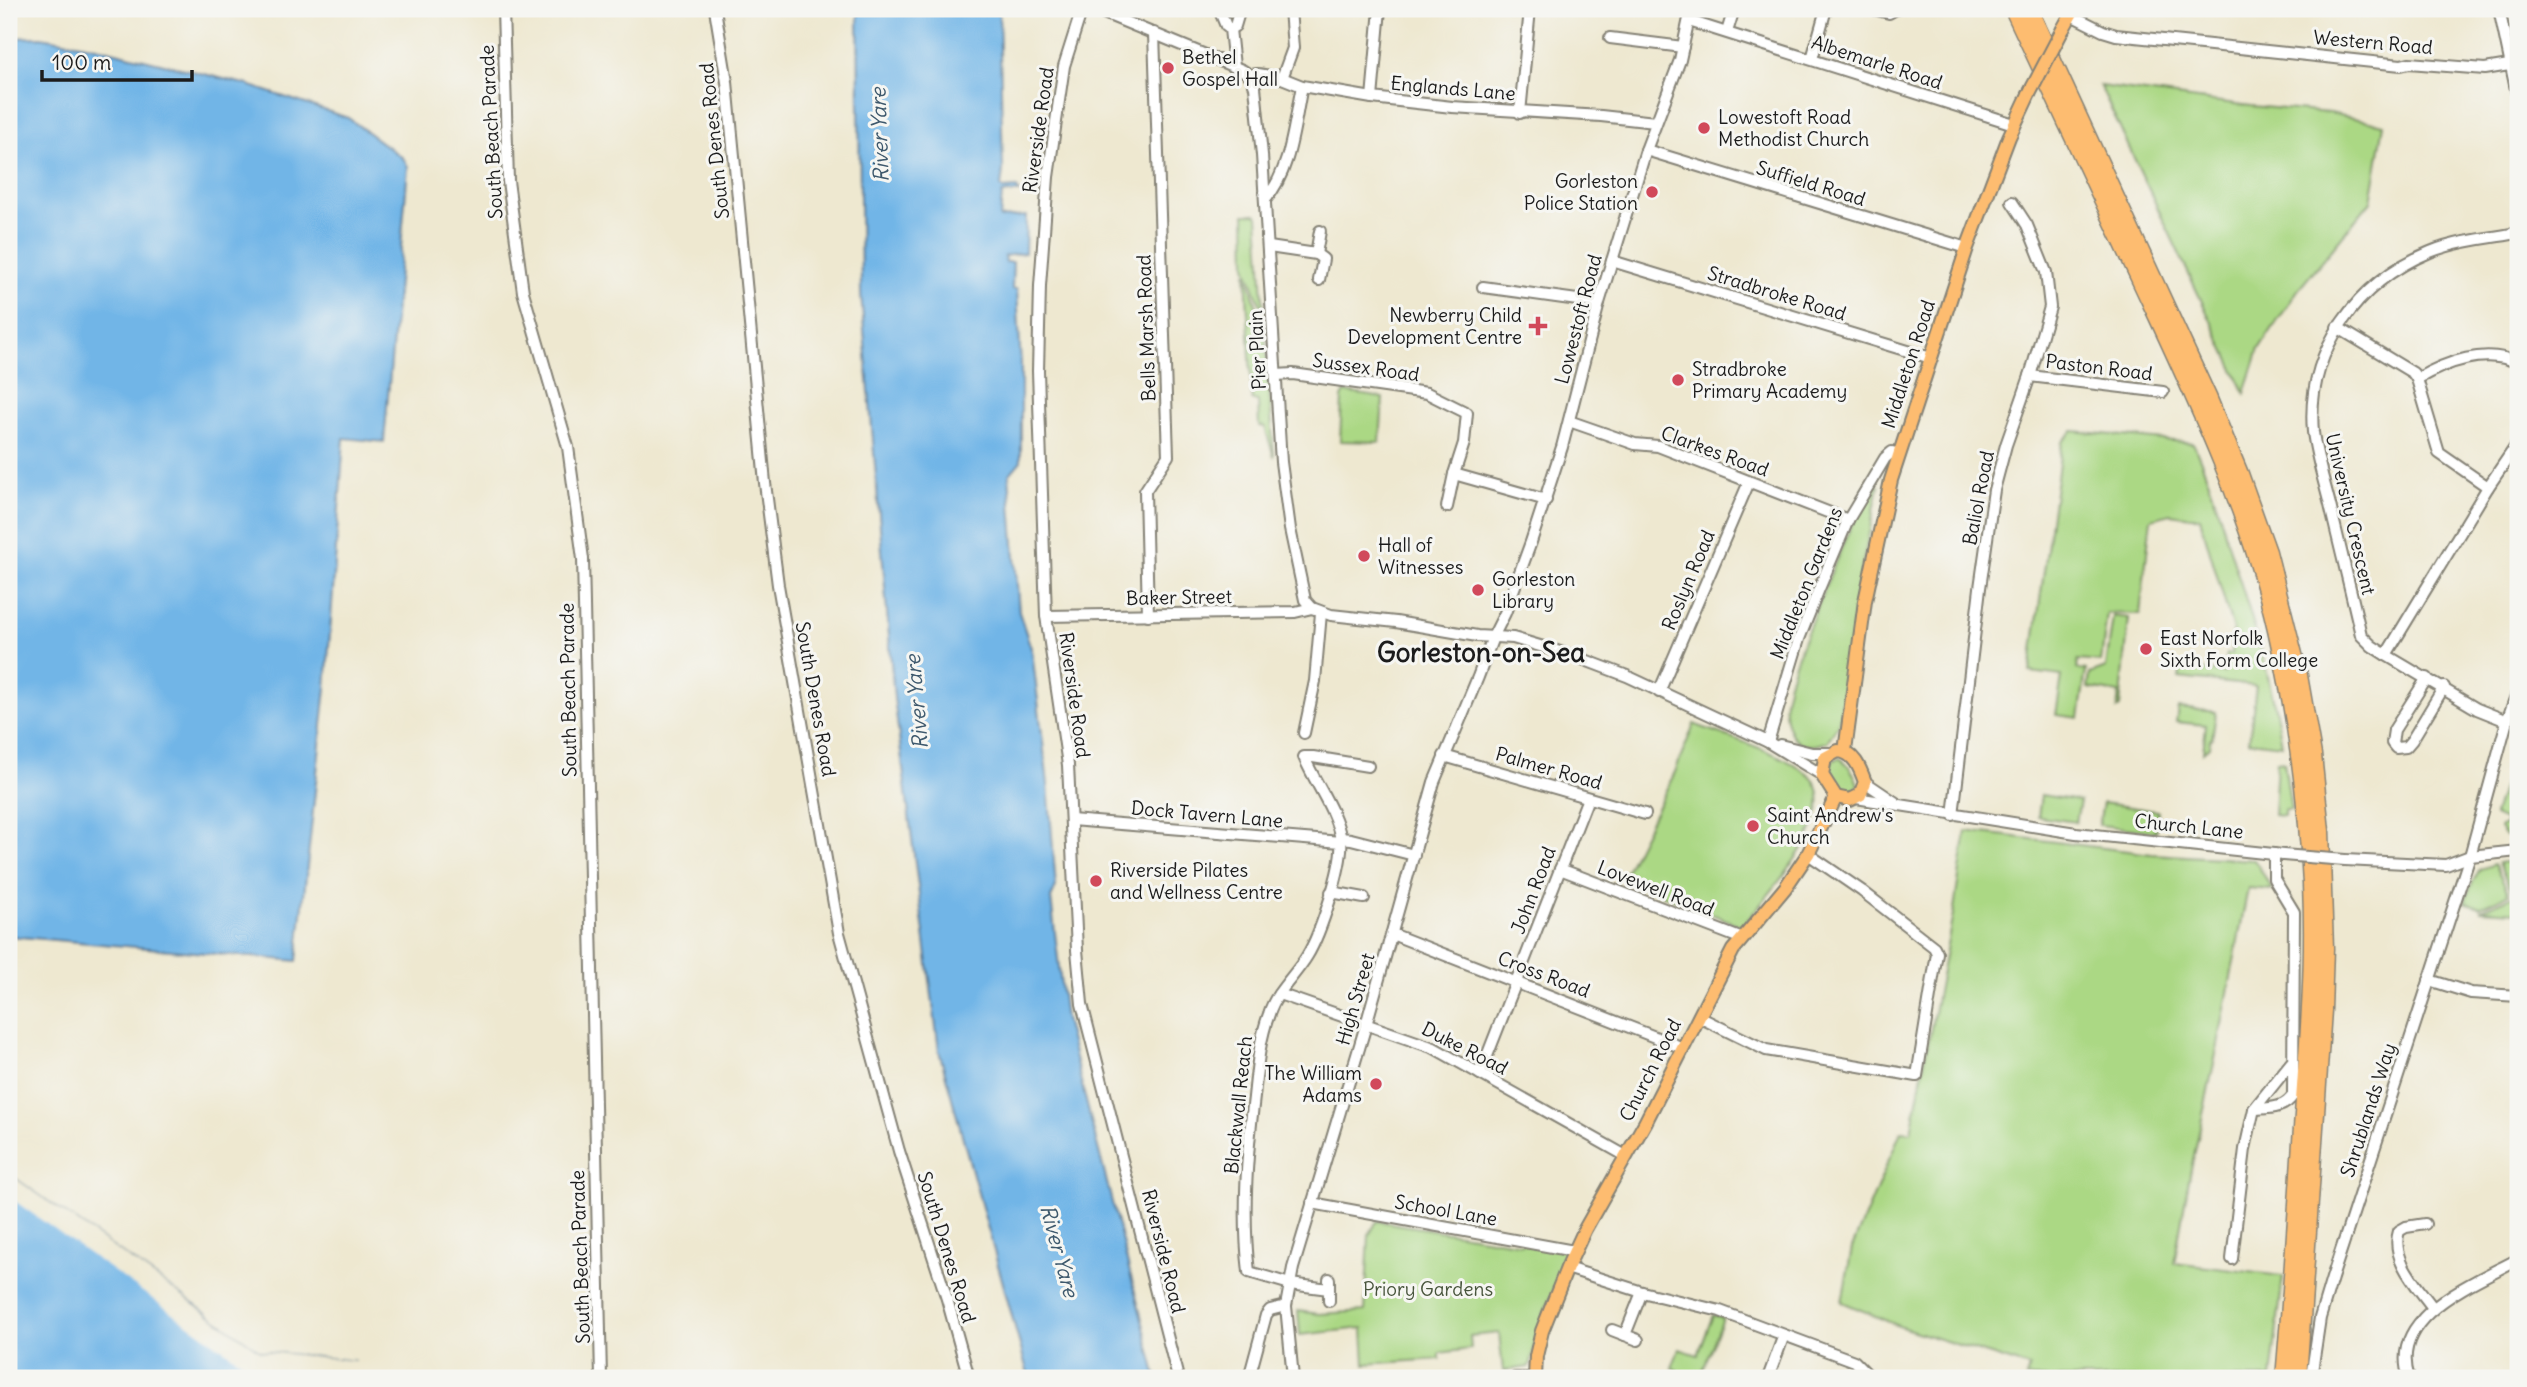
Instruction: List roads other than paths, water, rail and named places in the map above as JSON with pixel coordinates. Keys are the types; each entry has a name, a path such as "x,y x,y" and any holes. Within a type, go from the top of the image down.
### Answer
{"highway":[{"path":"2013,9 2161,325 2219,457 2256,557 2282,661 2299,752 2311,886 2310,1010 2284,1378"},
{"path":"2029,9 2241,474 2268,552 2298,670 2313,755 2321,831 2325,948 2298,1378"}],"main road":[{"name":"Middleton Road","path":"1838,752 1865,601 1898,454 1946,307 2014,124 2073,12"},
{"path":"1836,797 1822,775 1825,758 1838,752"},
{"name":"Church Lane","path":"1838,752 1856,763 1865,782"},
{"path":"1856,798 1863,790 1865,782"},
{"name":"Church Lane","path":"1836,797 1845,801 1856,798"},
{"name":"Church Road","path":"1535,1378 1538,1345 1574,1251 1740,939 1785,888 1808,854 1836,797"}],"street":[{"name":"South Beach Parade","path":"503,9 508,181 523,292 568,447 583,559 601,1378"},
{"name":"South Denes Road","path":"715,9 727,82 765,484 778,585 839,933 899,1151 947,1299 969,1378"},
{"name":"Riverside Road","path":"1082,9 1064,66 1055,117 1040,286 1039,444 1046,616 1068,765 1082,1004 1178,1378"},
{"path":"1094,9 1250,75"},
{"path":"1219,9 1230,29 1234,66"},
{"path":"1230,29 1235,26 1240,9"},
{"path":"1282,78 1293,48 1290,9"},
{"path":"1372,98 1380,9"},
{"path":"1520,113 1530,9"},
{"name":"Lowestoft Road","path":"1493,636 1515,589 1546,500 1599,303 1655,122 1683,47 1692,9"},
{"path":"1727,32 1734,9"},
{"path":"1812,60 1826,9"},
{"path":"1873,9 1889,13 1896,9"},
{"path":"2499,9 2518,99"},
{"name":"Western Road","path":"2073,12 2103,31 2116,35 2401,65 2409,63 2485,69 2509,65"},
{"name":"Albemarle Road","path":"1689,21 2014,124"},
{"name":"Bells Marsh Road","path":"1148,615 1145,491 1168,456 1154,33"},
{"path":"1610,38 1683,47"},
{"name":"Englands Lane","path":"1250,75 1282,78 1302,86 1372,98 1520,113 1655,122"},
{"name":"Pier Plain","path":"1250,75 1255,87 1269,247 1281,463 1301,588 1305,600 1317,611"},
{"path":"1265,200 1278,186 1302,86"},
{"name":"Suffield Road","path":"1646,150 1967,248"},
{"name":"Baliol Road","path":"1954,815 1990,515 2006,444 2049,317 2046,272 2027,225 2012,202"},
{"path":"1316,254 1320,231"},
{"name":"University Crescent","path":"2507,720 2477,709 2386,655 2361,635 2315,445 2314,404 2318,376 2328,343 2351,308 2366,293 2400,266 2432,251 2518,233"},
{"path":"1269,247 1316,254 1323,259 1320,280"},
{"name":"Stradbroke Road","path":"1612,261 1931,358"},
{"path":"1483,287 1599,303"},
{"path":"1496,301 1498,289"},
{"path":"2337,327 2404,366 2417,379 2439,453 2488,487"},
{"path":"2417,379 2454,362 2494,354 2518,363"},
{"name":"Sussex Road","path":"1276,375 1293,374 1427,393 1467,413 1464,443 1447,507"},
{"name":"Paston Road","path":"2031,376 2163,392"},
{"name":"Clarkes Road","path":"1569,421 1635,444 1658,446 1849,520"},
{"path":"2386,655 2488,487 2518,443"},
{"name":"Middleton Gardens","path":"1768,742 1799,639 1849,520 1885,458 1892,452 1898,454"},
{"path":"1454,474 1546,500"},
{"name":"Roslyn Road","path":"1659,692 1749,482"},
{"name":"Baker Street","path":"1046,616 1317,611 1493,636"},
{"path":"1304,733 1315,681 1317,611"},
{"path":"1493,636 1513,638 1577,657 1627,676 1768,742 1822,775"},
{"name":"High Street","path":"1293,1378 1286,1306 1290,1284 1434,782 1493,636"},
{"path":"2427,678 2394,730 2392,743 2396,748 2406,747 2412,740 2444,687"},
{"name":"Shrublands Way","path":"2311,1378 2320,1318 2332,1278 2470,856 2507,720 2518,690"},
{"path":"1768,742 1812,753 1838,752"},
{"name":"Palmer Road","path":"1444,756 1645,814"},
{"name":"Blackwall Reach","path":"1290,1284 1251,1274 1245,1237 1248,1144 1261,1038 1270,1010 1306,959 1315,941 1331,892 1341,840 1332,811 1304,757 1368,766"},
{"name":"Church Lane","path":"1865,782 1905,807"},
{"name":"John Road","path":"1480,1074 1588,798"},
{"name":"Church Lane","path":"1856,798 1954,815 2157,843 2279,855 2446,865 2470,856 2518,851"},
{"name":"Dock Tavern Lane","path":"1071,820 1352,839 1414,855"},
{"path":"1699,1017 1766,1050 1917,1076 1937,953 1934,947 1862,891 1808,854"},
{"path":"2254,1109 2289,1102 2292,1095 2294,912 2274,879 2279,855"},
{"name":"Lovewell Road","path":"1560,869 1740,939"},
{"path":"1331,892 1364,898"},
{"name":"Cross Road","path":"1392,934 1684,1048"},
{"path":"2429,980 2478,994 2518,996"},
{"name":"Duke Road","path":"1279,994 1434,1048 1626,1156"},
{"path":"2232,1259 2245,1149 2254,1109 2291,1063"},
{"name":"School Lane","path":"1312,1203 1574,1251"},
{"path":"2425,1224 2399,1231 2397,1244 2403,1265 2433,1308"},
{"path":"2409,1378 2407,1353 2410,1340 2420,1321 2433,1308 2518,1259"},
{"path":"1567,1268 1642,1292 1720,1311 1854,1361 1871,1378"},
{"path":"1290,1284 1329,1290"},
{"path":"1625,1335 1642,1292"},
{"path":"1249,1378 1266,1315 1270,1310 1286,1306"},
{"path":"1612,1330 1638,1340"},
{"path":"1768,1378 1784,1335"},
{"path":"1515,1378 1535,1378"}],"water":[{"name":"River Yare","path":"858,9 999,9 1003,170 1001,187 1017,188 1019,192 1002,194 1000,218 1026,216 1025,253 1004,256 1005,262 1013,262 1012,289 1017,289 1021,367 1021,461 1009,475 1019,612 1032,651 1048,784 1056,887 1051,898 1065,1019 1157,1378 1029,1378 939,1051 894,698 861,294"},
{"path":"41,37 92,46 248,85 348,118 403,158 408,167 384,442 344,438 326,688 297,961 9,936 9,38"},
{"path":"9,1174 260,1351 355,1361 355,1378 9,1378"}],"place":[{"name":"Bethel Gospel Hall","path":"1168,68"},
{"name":"Lowestoft Road Methodist Church","path":"1704,128"},
{"name":"Gorleston Police Station","path":"1652,192"},
{"name":"Newberry Child Development Centre","path":"1538,326"},
{"name":"Stradbroke Primary Academy","path":"1678,380"},
{"name":"Hall of Witnesses","path":"1364,556"},
{"name":"Gorleston Library","path":"1478,590"},
{"name":"East Norfolk Sixth Form College","path":"2146,649"},
{"name":"Saint Andrew's Church","path":"1753,826"},
{"name":"Riverside Pilates and Wellness Centre","path":"1096,881"},
{"name":"The William Adams","path":"1376,1084"}],"district":[{"name":"Gorleston-on-Sea","path":"1481,653"}],"park label":[{"name":"Priory Gardens","path":"1428,1289"}]}
